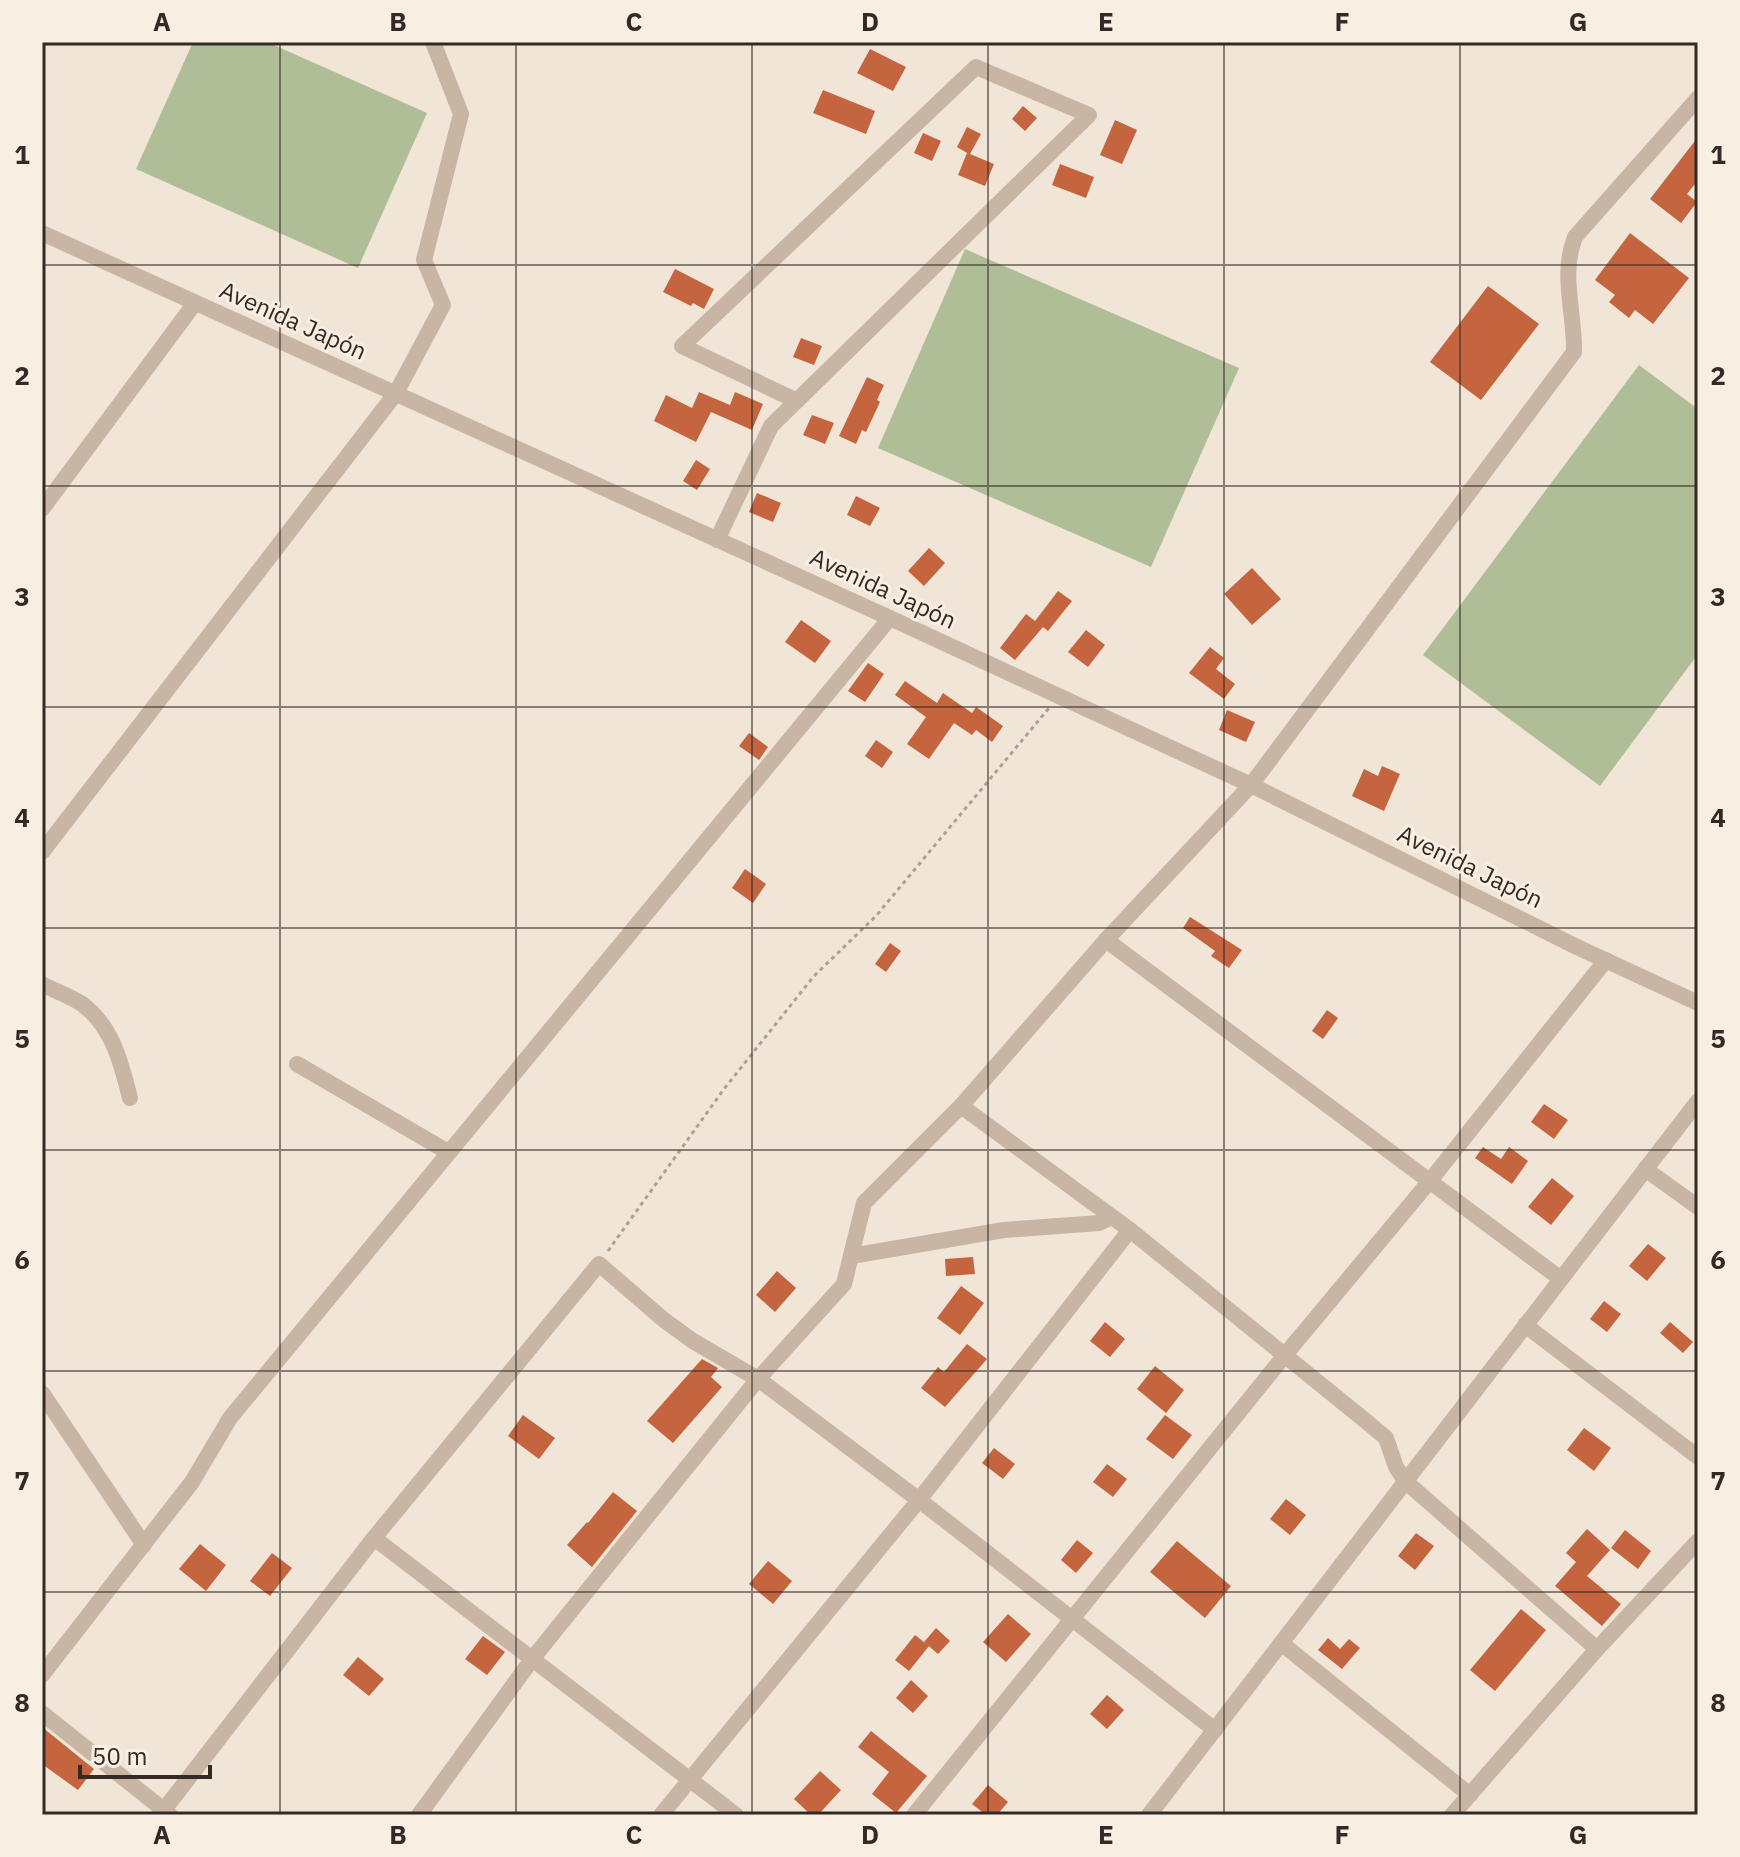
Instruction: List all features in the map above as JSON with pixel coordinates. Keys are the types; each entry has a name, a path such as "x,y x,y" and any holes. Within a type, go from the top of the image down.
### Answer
{"street":[{"path":"42,852 396,393 443,305 424,260 461,114 433,42"},
{"path":"717,540 771,426 797,401 1089,115 976,67 682,346 797,401"},
{"path":"419,1815 533,1658 758,1379 844,1284 864,1203 961,1106 1106,940 1251,785 1574,352 1567,273 1575,237 1698,98"},
{"name":"Avenida Japón","path":"42,233 1251,785 1698,1003"},
{"path":"42,509 195,303"},
{"path":"42,1675 192,1482 230,1418 890,618"},
{"path":"1106,940 1561,1279"},
{"path":"914,1815 1606,960"},
{"path":"42,984 82,1004 107,1028 120,1058 130,1098"},
{"path":"297,1064 448,1152"},
{"path":"1154,1813 1698,1101"},
{"path":"961,1106 1130,1230 1386,1438 1396,1467 1405,1481 1597,1649"},
{"path":"1645,1169 1698,1207"},
{"path":"851,1256 1004,1230 1099,1223 1112,1217"},
{"path":"661,1815 919,1500 1130,1230"},
{"path":"42,1713 165,1813 374,1538 599,1264 664,1320 758,1379 1215,1730"},
{"path":"1525,1325 1698,1457"},
{"path":"42,1393 144,1545"},
{"path":"374,1538 736,1815"},
{"path":"1452,1815 1597,1649 1698,1541"},
{"path":"1281,1643 1470,1795"}],"path":[{"path":"599,1264 724,1089 814,976 876,916 1059,696"}],"green space":[{"path":"193,42 267,42 427,113 358,268 136,169"},
{"path":"965,249 1239,368 1151,567 878,448"},
{"path":"1639,365 1698,409 1698,654 1600,786 1423,655"}],"building":[{"path":"870,49 906,67 893,91 857,73"},
{"path":"823,90 875,111 866,134 813,113"},
{"path":"1023,106 1037,118 1025,131 1012,119"},
{"path":"1115,120 1137,130 1122,164 1100,155"},
{"path":"967,127 981,134 970,154 994,164 985,186 958,175 969,154 957,147"},
{"path":"923,133 941,141 932,161 914,153"},
{"path":"1698,137 1698,180 1687,194 1697,202 1681,223 1650,199"},
{"path":"1060,164 1094,177 1086,198 1052,185"},
{"path":"1630,233 1689,278 1653,324 1635,310 1629,318 1609,302 1615,295 1595,280"},
{"path":"675,269 714,289 704,309 663,292"},
{"path":"1488,286 1539,324 1481,400 1430,362"},
{"path":"801,338 822,346 814,365 793,357"},
{"path":"867,377 884,385 866,432 862,430 856,444 839,436"},
{"path":"699,392 730,405 735,392 763,404 752,430 711,412 696,442 654,421 666,395 692,408"},
{"path":"812,415 834,423 825,444 803,435"},
{"path":"696,460 710,469 697,490 683,481"},
{"path":"757,493 781,503 773,522 749,512"},
{"path":"856,496 880,508 870,526 847,515"},
{"path":"929,548 945,563 924,586 908,571"},
{"path":"1252,568 1281,599 1252,625 1224,594"},
{"path":"1058,591 1072,601 1048,631 1043,627 1015,660 1000,648 1026,614 1035,621"},
{"path":"801,620 831,641 815,663 785,642"},
{"path":"1086,630 1105,645 1088,667 1068,652"},
{"path":"1210,647 1224,658 1216,669 1235,684 1224,699 1189,673"},
{"path":"868,663 884,674 865,702 848,691"},
{"path":"905,681 937,703 943,693 972,713 976,707 1003,726 992,742 976,730 972,735 954,723 929,759 907,744 926,717 895,695"},
{"path":"1227,710 1255,722 1246,742 1219,730"},
{"path":"749,733 768,747 759,760 739,746"},
{"path":"876,740 893,752 882,768 865,756"},
{"path":"1382,766 1400,774 1384,811 1352,796 1364,769 1378,776"},
{"path":"745,869 766,884 753,903 732,888"},
{"path":"1190,917 1242,950 1229,968 1211,956 1215,951 1183,928"},
{"path":"890,943 901,951 886,972 875,964"},
{"path":"1327,1010 1338,1018 1323,1039 1312,1031"},
{"path":"1544,1104 1568,1120 1554,1139 1531,1122"},
{"path":"1483,1147 1501,1159 1509,1147 1528,1161 1512,1184 1475,1158"},
{"path":"1552,1178 1574,1196 1551,1225 1528,1207"},
{"path":"1648,1244 1666,1258 1647,1281 1629,1266"},
{"path":"973,1257 975,1274 946,1276 945,1259"},
{"path":"777,1271 796,1288 775,1312 756,1295"},
{"path":"961,1286 984,1303 960,1335 937,1318"},
{"path":"1604,1301 1621,1314 1607,1332 1590,1319"},
{"path":"1105,1322 1125,1339 1110,1357 1090,1341"},
{"path":"1670,1322 1693,1342 1683,1353 1660,1333"},
{"path":"967,1344 987,1359 945,1407 921,1388 938,1367 944,1372"},
{"path":"702,1359 718,1368 711,1377 722,1387 673,1443 647,1421"},
{"path":"1155,1366 1184,1390 1166,1413 1137,1389"},
{"path":"523,1415 555,1438 539,1459 508,1436"},
{"path":"1165,1415 1192,1435 1173,1459 1146,1439"},
{"path":"1584,1428 1611,1448 1594,1471 1567,1450"},
{"path":"994,1448 1015,1464 1003,1479 982,1463"},
{"path":"1107,1464 1127,1479 1113,1497 1093,1482"},
{"path":"613,1492 637,1511 592,1567 567,1545"},
{"path":"1286,1499 1306,1515 1290,1535 1270,1519"},
{"path":"1587,1529 1610,1550 1587,1576 1621,1604 1602,1626 1555,1586 1576,1562 1566,1553"},
{"path":"1625,1530 1651,1551 1638,1569 1611,1548"},
{"path":"1416,1533 1434,1546 1415,1570 1398,1556"},
{"path":"1077,1540 1093,1553 1076,1573 1061,1560"},
{"path":"1177,1541 1231,1586 1205,1618 1150,1572"},
{"path":"200,1544 226,1565 206,1591 179,1569"},
{"path":"272,1553 292,1568 270,1596 250,1581"},
{"path":"768,1561 792,1581 773,1604 749,1584"},
{"path":"1521,1609 1546,1630 1495,1691 1470,1670"},
{"path":"1008,1614 1031,1634 1006,1662 983,1642"},
{"path":"936,1628 950,1641 938,1654 924,1642"},
{"path":"915,1635 929,1646 909,1671 895,1660"},
{"path":"483,1636 505,1652 487,1675 465,1659"},
{"path":"1328,1638 1340,1649 1349,1639 1360,1648 1342,1669 1318,1650"},
{"path":"358,1657 384,1679 369,1696 343,1675"},
{"path":"911,1680 928,1696 913,1713 896,1698"},
{"path":"1107,1695 1124,1710 1107,1729 1090,1714"},
{"path":"42,1727 94,1769 78,1790 42,1764"},
{"path":"871,1731 927,1776 896,1813 872,1794 889,1772 858,1747"},
{"path":"820,1771 841,1790 818,1815 811,1815 794,1799"},
{"path":"988,1785 1008,1802 997,1815 986,1815 972,1804"}]}
